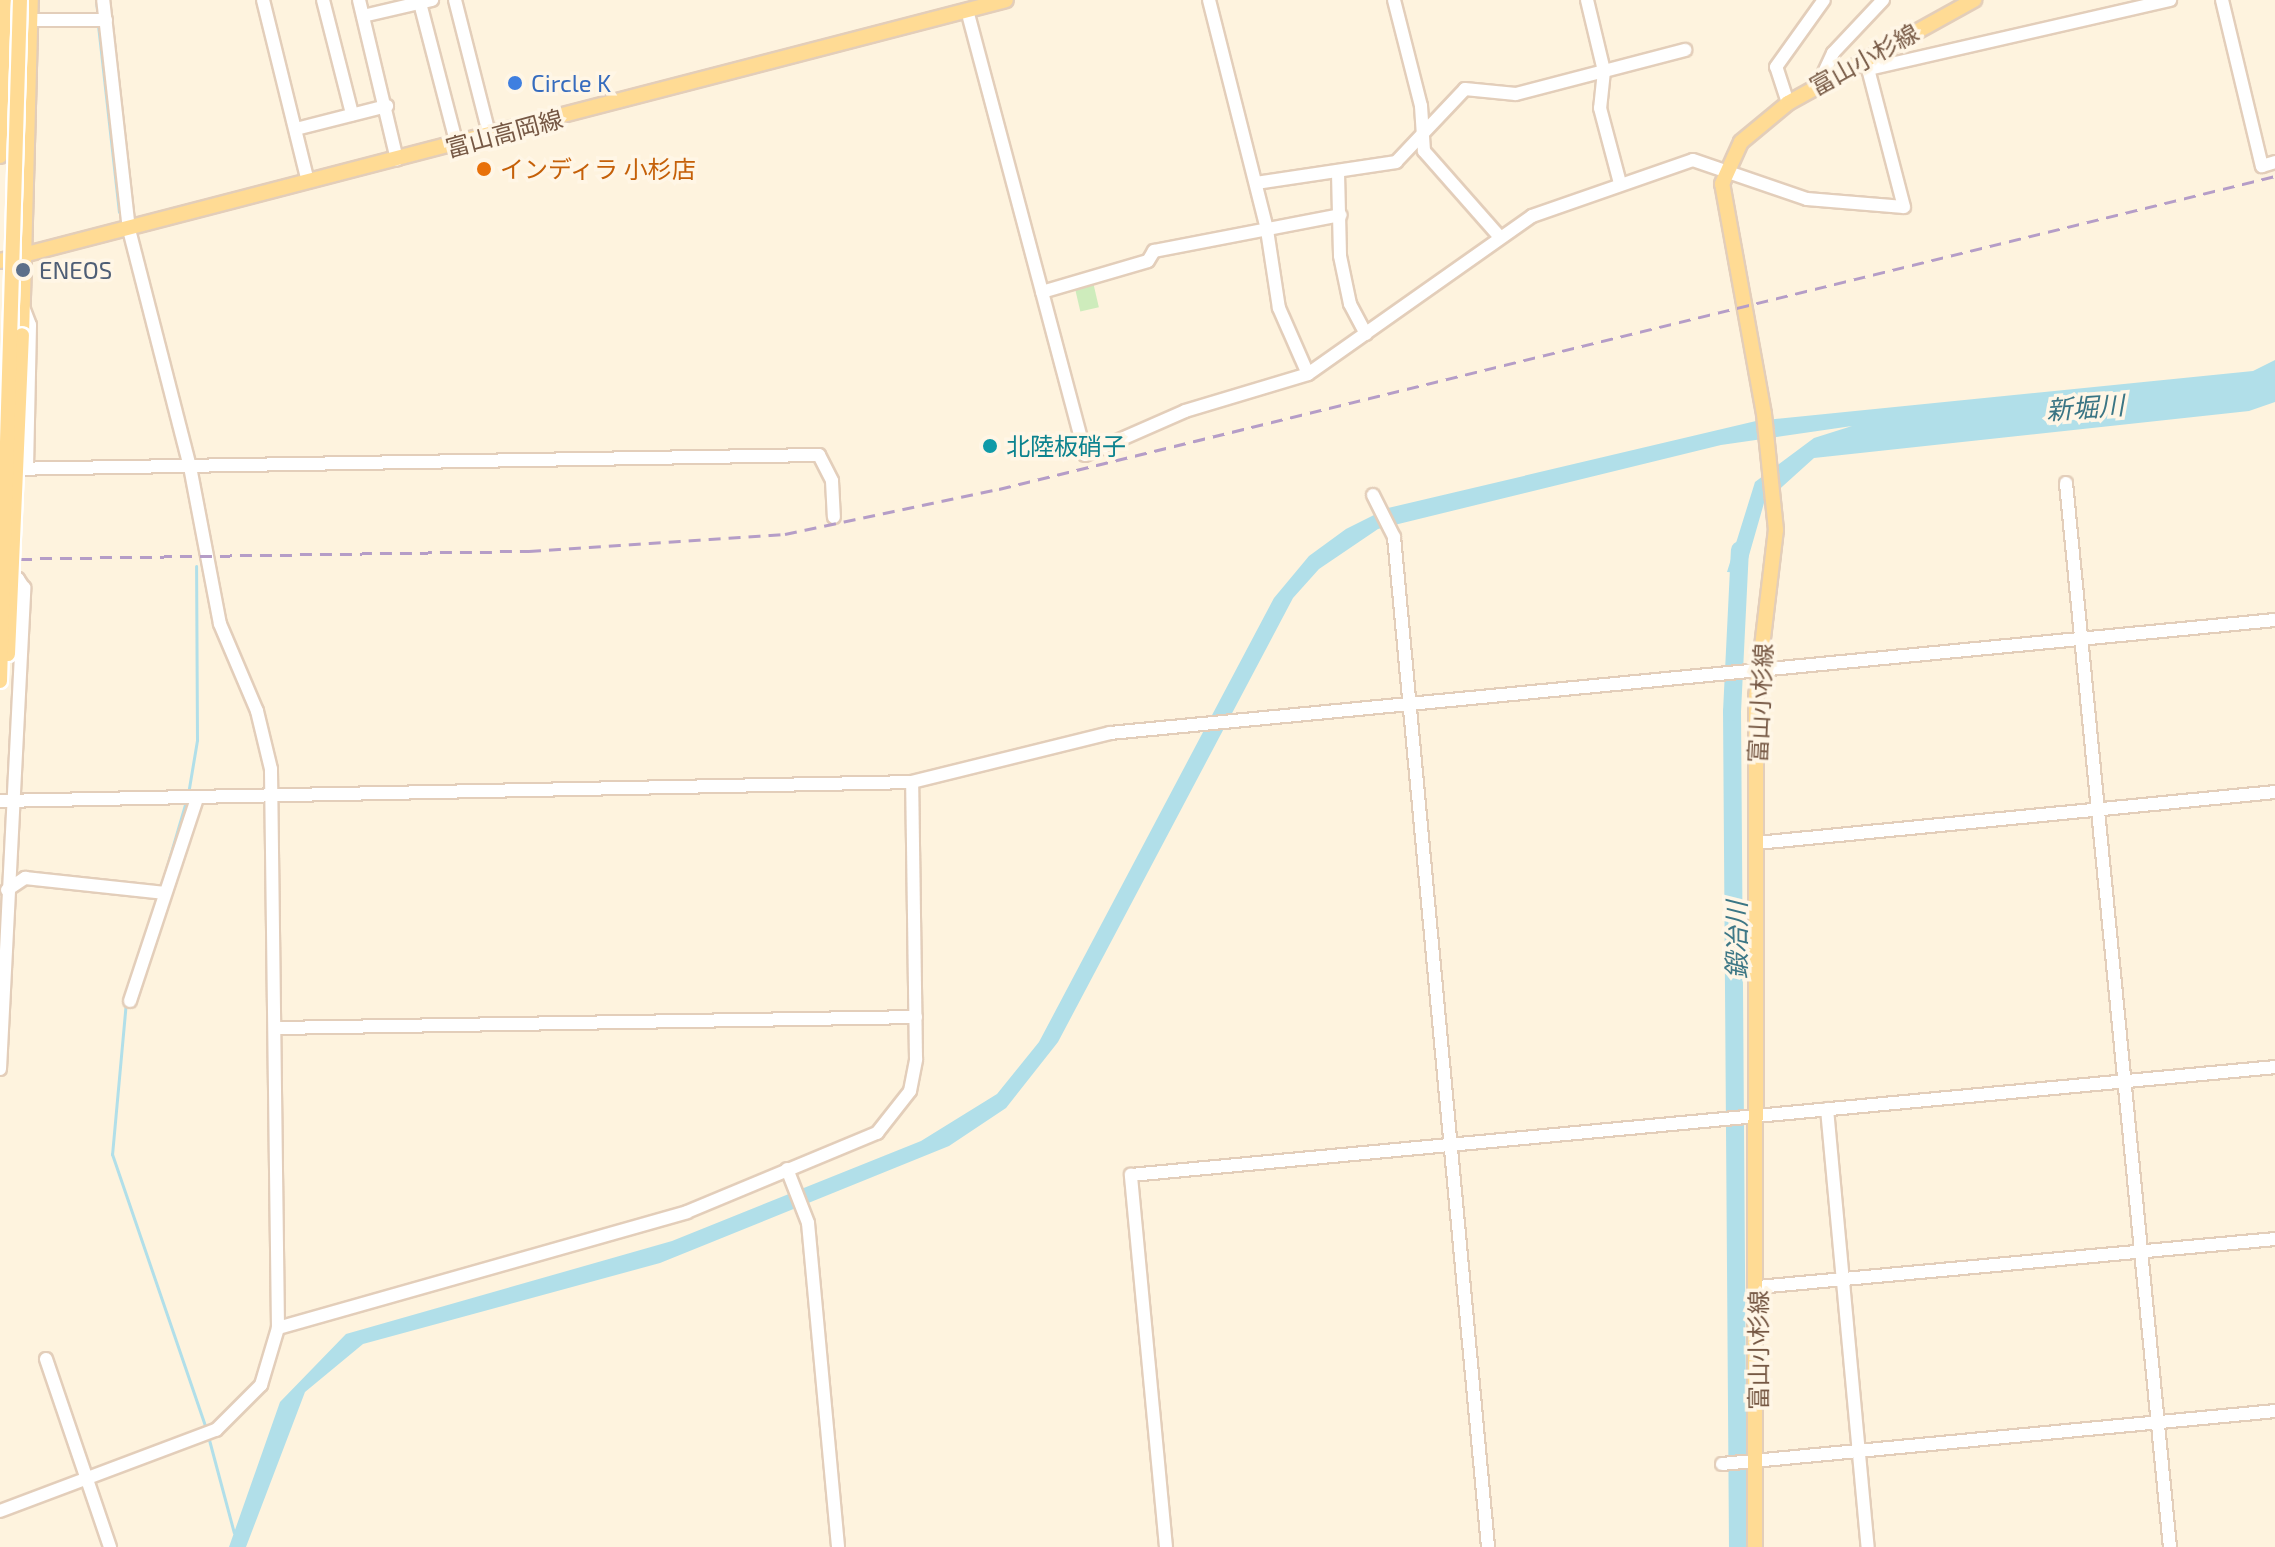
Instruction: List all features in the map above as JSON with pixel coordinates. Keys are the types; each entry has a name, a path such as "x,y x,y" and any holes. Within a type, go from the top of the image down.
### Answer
{"main road":[{"path":"0,156 5,0"},
{"path":"0,681 20,0"},
{"path":"0,689 13,629 31,0"},
{"name":"富山高岡線","path":"0,261 490,137 1006,0"},
{"name":"富山小杉線","path":"1755,1547 1752,1460 1758,1287 1755,1114 1757,843 1753,670 1775,551 1764,414 1726,224 1726,168 1741,142 1820,81 1867,63 1974,0"}],"street":[{"path":"0,1511 190,1443 239,1413 272,1361 278,1328 273,795 257,711 220,624 190,467 129,230 103,0"},
{"path":"263,0 308,182"},
{"path":"323,0 352,114"},
{"path":"359,0 387,106 397,160"},
{"path":"455,0 490,137"},
{"path":"1209,0 1267,230 1279,308 1308,374"},
{"path":"1394,0 1421,106 1419,132 1424,151 1499,236"},
{"path":"1587,0 1604,71 1600,108 1620,183"},
{"path":"1788,103 1776,67 1824,0"},
{"path":"967,10 1085,455 1185,411 1308,374 1499,236 1620,183 1693,160 1726,168 1807,199 1904,207 1867,63 2170,0"},
{"path":"2222,0 2262,166 2275,162"},
{"path":"363,16 426,1 457,145"},
{"path":"1820,81 1833,53 1875,3"},
{"path":"30,20 106,20"},
{"path":"1256,183 1396,162 1419,132 1465,89 1516,94 1685,50"},
{"path":"296,129 387,106"},
{"path":"1338,173 1350,304 1366,334"},
{"path":"1042,292 1148,261 1154,251 1341,215"},
{"path":"23,307 30,325 27,469"},
{"path":"0,469 819,455 832,481 834,517"},
{"path":"2066,483 2170,1547"},
{"path":"1373,495 1391,532 1410,704 1488,1547"},
{"path":"0,579 18,579 24,588 0,1069"},
{"path":"0,801 912,782 1110,733 2275,620"},
{"path":"278,1328 687,1212 877,1133 893,1118 910,1091 916,1017 912,782"},
{"path":"1757,843 2275,792"},
{"path":"130,1001 197,798"},
{"path":"7,890 25,878 165,893"},
{"path":"276,1028 916,1017"},
{"path":"1166,1547 1131,1175 2275,1067"},
{"path":"1827,1109 1868,1547"},
{"path":"787,1169 804,1211 838,1547"},
{"path":"1758,1287 2275,1239"},
{"path":"46,1359 110,1547"},
{"path":"1722,1464 2275,1411"}],"green space":[{"path":"1093,282 1099,307 1080,312 1074,286"}],"water":[{"name":"新堀川","path":"2275,360 2275,402 2249,411 1814,458 1764,503 1744,573 1727,572 1755,482 1814,438 1852,426 1721,445 1378,529 1319,569 1293,598 1058,1042 1006,1108 949,1146 660,1263 363,1344 305,1392 246,1547 229,1547 280,1402 346,1334 672,1241 921,1141 997,1094 1039,1042 1274,598 1309,556 1346,529 1388,508 1756,421 2253,371"}],"waterway":[{"path":"96,0 98,18"},
{"path":"98,25 119,212"},
{"name":"鍛冶川","path":"1738,1547 1732,712 1740,550"},
{"path":"188,794 197,740 196,566"},
{"path":"160,890 186,801"},
{"path":"126,1001 112,1154 206,1429"},
{"path":"208,1436 234,1533"}],"railway":[{"path":"0,559 529,551 785,534 999,489 2275,176"}],"place":[{"name":"Circle K","path":"515,83"},
{"name":"インディラ 小杉店","path":"484,169"},
{"name":"ENEOS","path":"23,270"},
{"name":"北陸板硝子","path":"990,446"}]}
